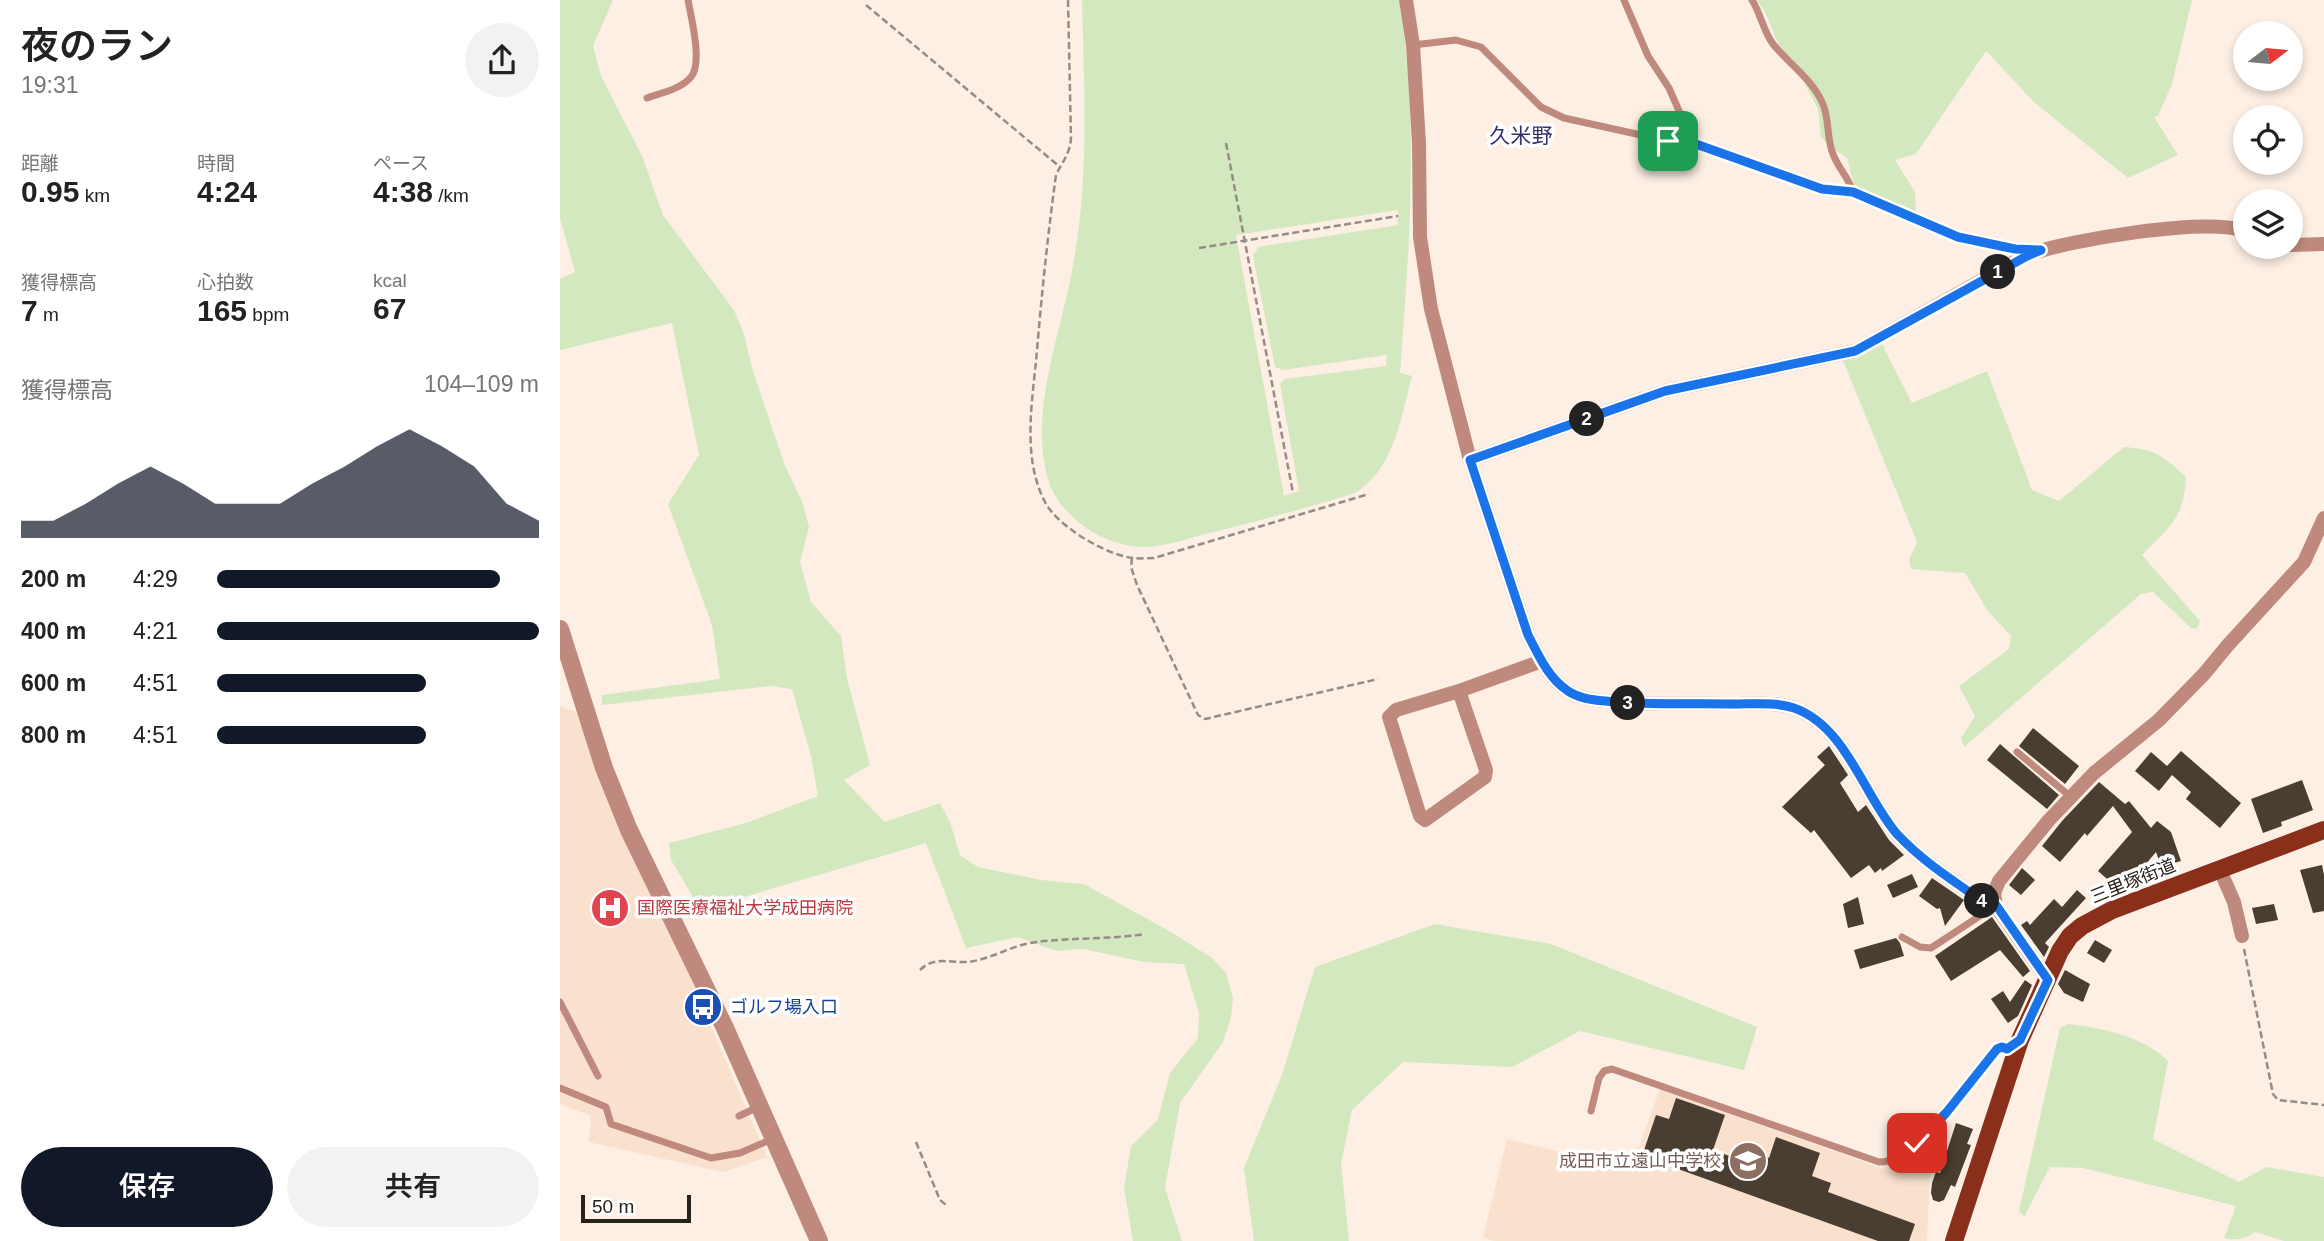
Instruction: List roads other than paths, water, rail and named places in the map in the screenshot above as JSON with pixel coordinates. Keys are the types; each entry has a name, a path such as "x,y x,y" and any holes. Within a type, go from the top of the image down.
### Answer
{"main road":[{"name":"三里塚街道","path":"1954,1241 2020,1040 2060,951 2070,936 2082,926 2112,910 2324,830"}],"street":[{"path":"1406,0 1413,45 1419,143 1420,237 1431,309 1470,460 1528,635 1542,661 1566,690 1592,700 1626,703 1767,704 1791,707 1803,712 1816,719 1843,749 1895,831 1920,858 1985,903 1996,905"},
{"path":"1470,460 1665,391 1855,351 2041,250 2115,235 2217,227 2233,229"},
{"path":"2303,245 2324,244"},
{"path":"2048,980 1996,905 1994,893 1998,881 2094,772 2159,720 2204,674 2304,562 2324,518"},
{"path":"560,629 566,671 629,830 724,1028 819,1241"},
{"path":"1459,691 1486,770 1485,777 1425,820 1420,816 1389,717 1396,710 1542,661"},
{"path":"2220,870 2234,902 2242,936"}],"lane":[{"path":"647,98 683,83 695,71 696,53 688,0"},
{"path":"1624,0 1648,56 1669,88 1693,143"},
{"path":"1752,0 1772,42 1798,69 1821,100 1826,112 1833,155 1853,192"},
{"path":"1413,45 1456,40 1481,47 1541,107 1564,118 1668,141 1693,143 1822,189 1853,192 1958,237 1993,245 2041,250"},
{"path":"2017,752 2071,797"},
{"path":"1902,937 1920,947 1930,948 1996,905"},
{"path":"560,1002 598,1076"},
{"path":"1591,1111 1599,1079 1604,1071 1612,1069 1879,1162 1886,1162 1906,1152 1933,1127 1997,1049 2007,1049 2020,1040"},
{"path":"560,1088 607,1107 611,1124 711,1158 740,1153 772,1139"},
{"path":"739,1116 758,1107"}],"place":[{"name":"国際医療福祉大学成田病院","path":"610,908"},
{"name":"ゴルフ場入口","path":"703,1007"},
{"name":"成田市立遠山中学校","path":"1748,1161"}],"district":[{"name":"久米野","path":"1521,136"}]}
